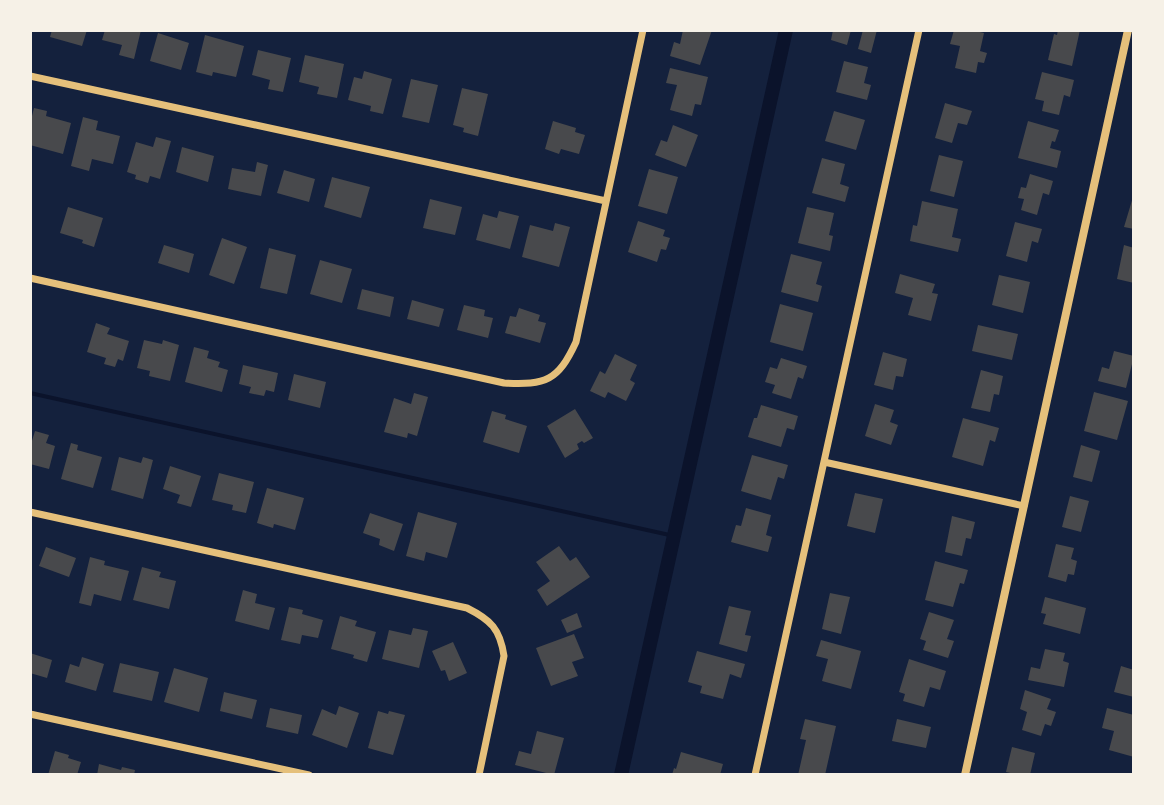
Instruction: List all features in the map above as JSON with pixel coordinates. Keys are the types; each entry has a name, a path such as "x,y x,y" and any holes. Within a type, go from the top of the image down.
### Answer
{"street":[{"path":"30,278 504,383 533,384 552,377 567,361 576,342 643,30"},
{"path":"755,775 919,30"},
{"path":"965,775 1128,30"},
{"path":"30,76 606,201"},
{"path":"824,462 1024,506"},
{"path":"30,512 467,608 483,616 496,628 502,640 504,656 479,775"},
{"path":"30,714 309,775"}],"building":[{"path":"52,30 87,30 82,46 50,37"},
{"path":"105,30 141,30 134,59 119,55 122,45 102,40"},
{"path":"683,30 712,30 700,65 670,56 674,42 680,44"},
{"path":"833,30 851,30 847,45 831,40"},
{"path":"863,30 877,30 871,53 858,49"},
{"path":"954,30 984,33 980,51 987,53 984,63 978,62 976,73 955,68 960,46 950,44"},
{"path":"1058,30 1080,30 1072,66 1048,60 1054,34 1057,35"},
{"path":"158,33 189,43 181,70 150,61"},
{"path":"205,35 244,46 236,77 196,72"},
{"path":"258,50 291,58 283,92 268,89 270,80 252,75"},
{"path":"305,55 344,64 337,98 317,94 319,87 299,82"},
{"path":"844,61 868,67 864,83 871,85 867,100 836,92"},
{"path":"670,68 708,77 701,105 695,104 692,116 670,110 677,85 666,83"},
{"path":"364,71 392,79 383,114 370,111 371,106 348,100 354,77 362,79"},
{"path":"1042,72 1074,80 1070,97 1064,95 1059,115 1042,111 1044,101 1035,99"},
{"path":"411,79 438,85 429,123 402,117"},
{"path":"462,88 488,94 478,136 453,125"},
{"path":"945,103 972,111 967,125 958,123 952,143 935,138"},
{"path":"34,108 47,111 46,116 71,123 63,154 30,145"},
{"path":"834,111 865,120 856,150 825,141"},
{"path":"83,117 98,121 96,130 120,136 113,164 92,159 89,171 71,166"},
{"path":"553,121 576,128 575,132 585,135 579,154 561,149 559,154 545,149"},
{"path":"1028,121 1059,130 1050,148 1061,151 1057,168 1018,158"},
{"path":"673,125 698,135 686,167 655,155 661,140 667,142"},
{"path":"156,137 171,141 160,179 150,176 148,183 135,179 136,175 127,172 136,142 153,147"},
{"path":"182,147 214,156 208,182 176,172"},
{"path":"939,155 963,161 954,197 930,191"},
{"path":"822,158 845,164 840,184 849,187 845,202 812,193"},
{"path":"257,162 268,165 261,196 228,189 232,168 255,172"},
{"path":"649,169 678,177 667,214 638,206"},
{"path":"284,170 315,179 309,202 277,193"},
{"path":"1030,174 1053,181 1049,195 1043,193 1037,215 1021,210 1024,199 1018,198 1021,187 1026,188"},
{"path":"332,177 370,187 361,218 324,207"},
{"path":"1134,197 1134,229 1124,227"},
{"path":"430,199 462,207 455,235 423,228"},
{"path":"922,201 958,209 952,237 961,239 958,252 910,241"},
{"path":"68,207 103,218 94,247 60,233"},
{"path":"807,207 834,213 829,235 833,236 830,251 798,243"},
{"path":"499,211 519,216 510,249 476,240 483,214 497,218"},
{"path":"638,221 665,230 663,236 670,238 666,250 661,249 657,262 628,252"},
{"path":"1015,222 1042,229 1038,243 1032,241 1027,262 1006,256"},
{"path":"555,223 570,227 559,267 522,257 530,225 553,231"},
{"path":"222,238 247,247 234,284 209,275"},
{"path":"164,245 194,254 189,273 158,263"},
{"path":"1124,245 1134,248 1134,283 1117,279"},
{"path":"269,248 296,255 287,294 260,288"},
{"path":"791,254 822,262 816,284 822,286 818,302 781,292"},
{"path":"320,260 352,269 342,303 310,294"},
{"path":"900,274 935,284 932,293 938,294 931,321 908,315 913,298 895,293"},
{"path":"999,275 1030,282 1023,313 992,305"},
{"path":"362,289 394,297 390,317 357,309"},
{"path":"412,300 444,309 439,327 407,319"},
{"path":"780,304 813,313 803,351 770,342"},
{"path":"464,305 485,310 484,316 493,318 488,338 457,330"},
{"path":"519,308 540,315 538,321 546,323 540,343 505,333 510,316 516,317"},
{"path":"96,323 110,328 107,334 129,341 123,361 118,359 115,367 104,364 106,358 87,352"},
{"path":"978,325 1018,334 1012,360 972,351"},
{"path":"144,340 162,344 163,340 179,345 170,381 149,376 150,371 137,368"},
{"path":"194,347 209,351 207,358 220,362 218,367 228,370 222,392 185,382"},
{"path":"1114,351 1134,356 1126,388 1098,381 1102,367 1109,369"},
{"path":"883,352 907,359 903,377 896,376 893,390 874,385"},
{"path":"615,354 637,365 630,380 635,383 626,401 608,392 605,398 590,391 600,371 605,374"},
{"path":"781,358 807,366 803,379 798,377 791,399 772,393 775,385 765,382 770,367 777,369"},
{"path":"243,365 278,373 274,392 266,390 264,396 249,393 251,387 239,384"},
{"path":"981,370 1003,376 999,395 994,394 990,412 971,408"},
{"path":"294,374 326,382 320,408 288,400"},
{"path":"1094,392 1128,401 1117,440 1084,431"},
{"path":"414,393 428,397 417,436 408,433 407,438 384,432 394,398 411,404"},
{"path":"875,404 894,410 890,422 898,425 891,445 865,436"},
{"path":"761,405 798,416 794,430 787,428 781,447 748,437"},
{"path":"575,409 593,438 577,444 579,449 565,458 547,426"},
{"path":"492,411 527,426 519,453 483,442"},
{"path":"963,418 999,428 995,442 990,440 983,466 952,457"},
{"path":"35,431 49,435 46,443 55,446 49,469 30,464 30,443"},
{"path":"71,443 78,445 77,450 102,457 93,488 61,479"},
{"path":"1081,445 1100,451 1092,482 1073,477"},
{"path":"752,455 788,465 784,479 778,477 771,500 741,491"},
{"path":"119,457 141,463 143,457 153,460 143,499 111,490"},
{"path":"170,466 201,476 191,507 177,503 180,495 163,489"},
{"path":"219,473 254,482 246,513 232,510 233,505 212,500"},
{"path":"267,488 304,498 295,530 257,523"},
{"path":"855,493 883,499 875,533 847,526"},
{"path":"1070,496 1089,501 1081,532 1062,527"},
{"path":"746,508 771,515 766,535 772,537 768,552 731,542 736,525 741,526"},
{"path":"418,512 457,523 447,558 426,552 424,561 406,556"},
{"path":"370,513 403,524 394,551 379,545 380,539 363,533"},
{"path":"952,516 975,522 971,539 966,538 962,556 945,552"},
{"path":"1056,544 1074,548 1071,559 1077,561 1074,575 1068,574 1066,582 1048,577"},
{"path":"559,546 570,561 576,557 590,577 547,606 537,590 550,581 536,562"},
{"path":"46,547 76,558 69,577 39,566"},
{"path":"90,557 105,561 104,565 129,571 121,601 94,594 91,606 79,603"},
{"path":"935,561 968,570 964,584 960,583 953,607 925,600"},
{"path":"142,567 161,572 159,577 176,581 169,609 133,600"},
{"path":"243,590 257,594 255,603 275,608 269,630 235,621"},
{"path":"830,593 850,597 841,634 822,629"},
{"path":"1045,597 1086,608 1080,634 1043,624 1046,614 1041,613"},
{"path":"729,606 751,611 745,635 751,636 747,652 719,644"},
{"path":"289,607 323,620 318,638 302,635 300,644 281,640"},
{"path":"929,612 954,620 947,639 954,641 948,658 923,650 926,641 920,639"},
{"path":"577,613 582,627 567,633 561,620"},
{"path":"340,616 357,621 355,626 376,632 367,662 331,649"},
{"path":"413,628 428,631 419,668 382,659 389,630 411,635"},
{"path":"574,634 584,658 572,662 578,676 551,686 536,648"},
{"path":"821,640 861,651 851,689 822,681 828,659 816,656"},
{"path":"453,642 467,673 449,681 432,651"},
{"path":"1045,649 1065,653 1063,661 1069,663 1064,687 1028,680 1031,667 1040,669"},
{"path":"697,651 745,664 741,678 730,674 723,699 700,693 702,686 688,682"},
{"path":"30,653 52,660 47,678 30,673"},
{"path":"82,657 104,664 96,691 65,682 70,664 79,667"},
{"path":"909,659 946,671 940,690 930,687 924,707 903,701 905,694 899,692"},
{"path":"120,663 159,672 152,701 113,692"},
{"path":"1121,666 1134,670 1134,697 1114,692"},
{"path":"174,668 208,678 199,712 164,702"},
{"path":"1025,690 1051,699 1047,709 1056,712 1051,726 1045,724 1041,736 1022,730 1027,712 1020,709"},
{"path":"224,692 257,700 252,719 220,711"},
{"path":"339,706 359,713 347,748 312,735 322,709 336,715"},
{"path":"270,708 302,715 298,734 266,727"},
{"path":"1107,708 1134,715 1134,757 1109,750 1114,731 1102,728"},
{"path":"378,711 405,715 393,755 368,748"},
{"path":"805,719 836,726 825,775 798,775 806,740 800,739"},
{"path":"897,719 931,727 926,748 892,741"},
{"path":"537,731 564,738 554,775 515,765 519,751 531,754"},
{"path":"1012,747 1035,753 1030,775 1006,772"},
{"path":"55,751 81,762 77,775 48,775"},
{"path":"681,752 723,764 720,775 672,775"},
{"path":"99,764 135,770 134,775 97,775"}],"waterway":[{"path":"621,775 786,30"},
{"path":"30,393 674,536"}]}
